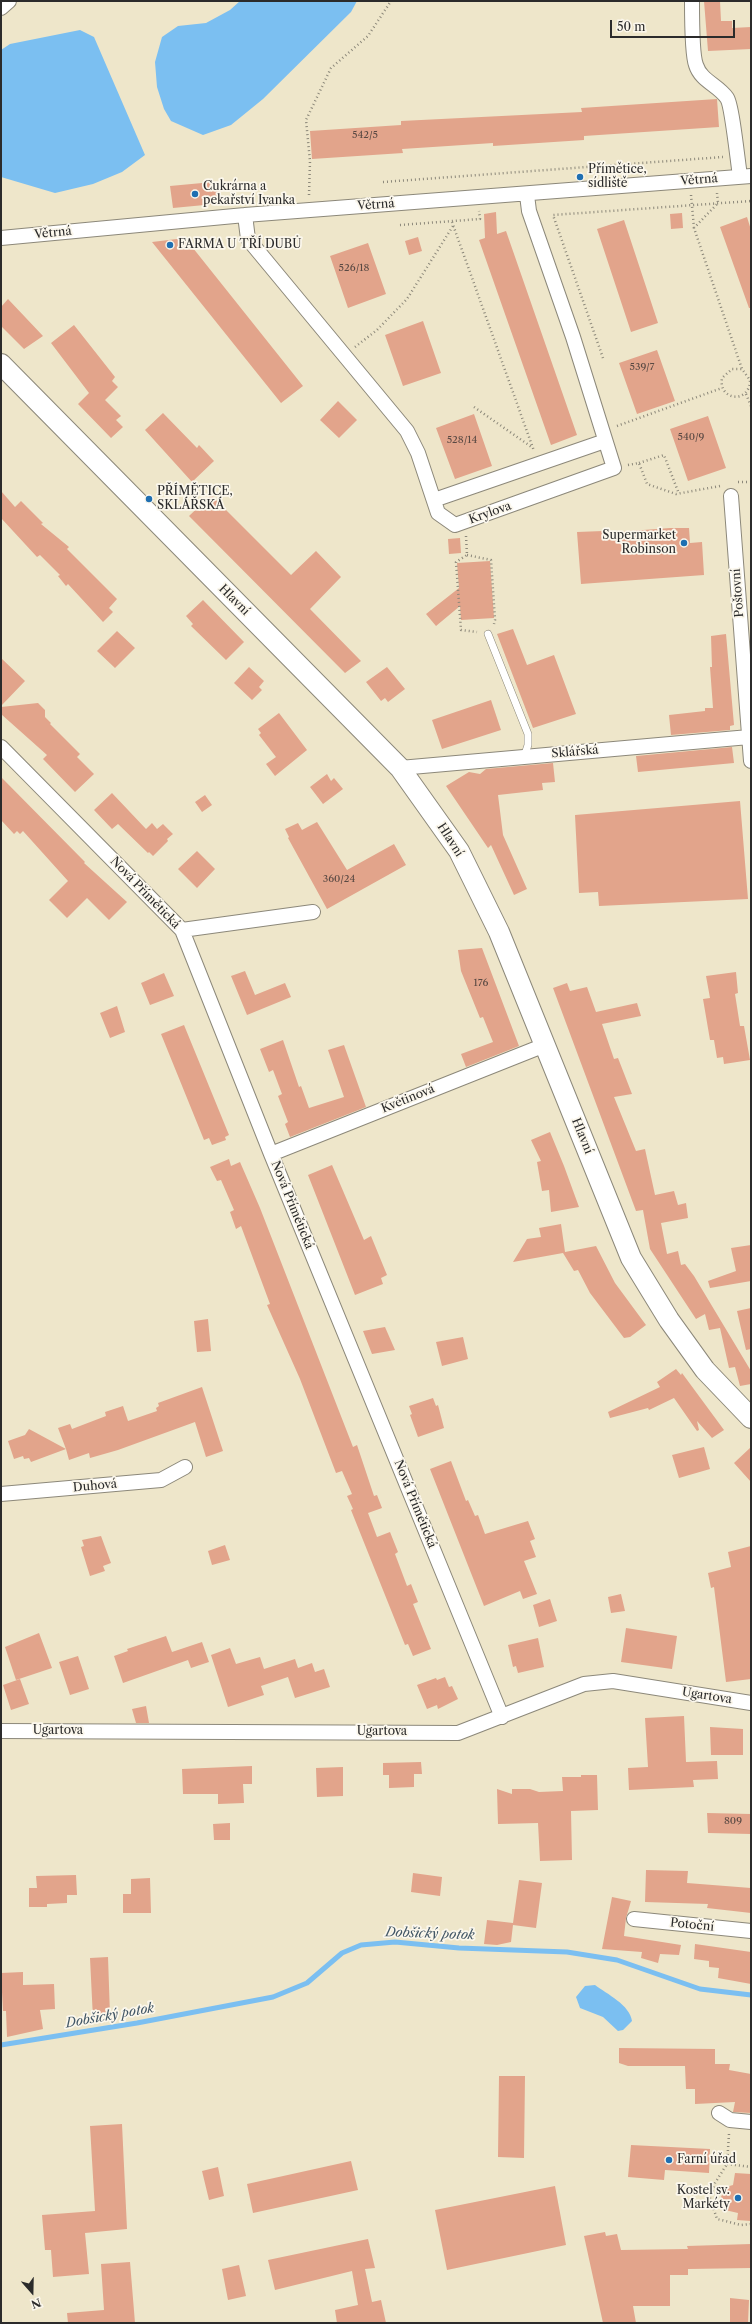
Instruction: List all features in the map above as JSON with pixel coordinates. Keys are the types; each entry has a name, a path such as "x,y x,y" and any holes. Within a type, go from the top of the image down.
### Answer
{"main road":[{"name":"Hlavní","path":"1,364 400,768 459,851 499,932 631,1258 669,1320 705,1370 751,1418"}],"street":[{"path":"1,8 9,1"},
{"path":"692,1 695,65 707,81 727,98 731,108 737,156 745,176"},
{"name":"Větrná","path":"1,238 246,215 527,195 745,176"},
{"path":"527,195 531,216 573,337 603,437 614,468"},
{"name":"Krylova","path":"246,215 248,239 407,431 418,453 438,513 455,525 614,468"},
{"path":"434,500 539,464 603,437"},
{"name":"Poštovní","path":"731,488 751,761"},
{"name":"Sklářská","path":"400,768 749,737"},
{"name":"Nová Přímětická","path":"1,747 182,930 271,1154 502,1717"},
{"path":"182,930 313,912"},
{"name":"Květinová","path":"271,1154 545,1045"},
{"name":"Duhová","path":"1,1494 161,1480 185,1467"},
{"name":"Ugartova","path":"1,1731 458,1733 584,1684 612,1681 751,1703"},
{"name":"Potoční","path":"634,1919 751,1931"},
{"path":"724,2117 751,2122"}],"lane":[{"path":"488,634 528,734 528,745 524,757"}],"path":[{"path":"308,210 310,161 306,120 331,68 368,36 391,1"},
{"path":"383,182 737,156"},
{"path":"694,228 718,202 716,178"},
{"path":"531,216 718,202 751,201"},
{"path":"400,225 453,224 480,219 479,208"},
{"path":"692,208 694,228 742,370 750,380 749,390 746,394 737,398 732,397 722,388 722,378 732,369 742,370"},
{"path":"553,215 603,358"},
{"path":"344,355 377,330 407,299 453,224"},
{"path":"453,224 539,464"},
{"path":"603,437 722,388"},
{"path":"746,394 751,406"},
{"path":"474,407 533,448"},
{"path":"614,468 639,463 664,455 679,494"},
{"path":"639,463 647,484 679,494 731,488 751,482"},
{"path":"465,522 467,555"},
{"path":"467,555 491,560 496,620 488,634 461,630 456,562 467,555"},
{"path":"724,2117 727,2164 715,2183 710,2198 717,2219 742,2225 751,2224"},
{"path":"727,2164 751,2167"}],"water":[{"path":"240,1 357,1 351,12 263,99 231,125 203,135 171,121 164,109 157,87 155,62 162,37 178,26 206,23 230,10"},
{"path":"80,30 94,37 145,155 122,172 93,184 55,193 1,177 1,50 10,44"},
{"path":"595,1985 617,2000 627,2010 632,2021 623,2030 618,2031 603,2017 580,2008 576,1997 585,1986"}],"building":[{"path":"704,1 720,1 721,21 732,21 732,28 751,27 751,49 708,51"},
{"path":"717,99 719,127 584,136 584,140 493,146 493,143 402,149 403,153 312,159 310,131 401,125 401,121 582,112 581,108"},
{"path":"213,182 213,186 221,193 214,199 215,204 173,208 170,186"},
{"path":"496,212 497,234 506,231 577,435 551,445 479,240 485,238 484,214"},
{"path":"682,213 683,228 671,229 670,214"},
{"path":"747,217 751,230 751,308 749,308 720,227"},
{"path":"624,220 658,323 631,332 597,229"},
{"path":"418,237 422,251 409,255 405,241"},
{"path":"185,238 303,386 281,403 152,242"},
{"path":"368,243 386,294 348,308 330,256"},
{"path":"8,299 43,336 24,349 1,326 1,307"},
{"path":"423,321 441,373 403,386 385,335"},
{"path":"74,325 115,377 112,381 118,387 105,400 121,416 116,420 123,427 111,438 78,404 89,393 51,343"},
{"path":"657,350 675,401 637,414 619,363"},
{"path":"338,401 357,420 339,438 320,420"},
{"path":"163,413 197,448 199,445 214,461 192,482 145,430"},
{"path":"474,414 492,466 455,479 436,428"},
{"path":"708,416 726,468 688,481 670,429"},
{"path":"1,491 15,507 21,501 43,523 41,524 69,547 67,549 117,599 109,608 113,612 103,622 68,584 66,586 58,576 60,575 40,555 37,557 1,518"},
{"path":"211,495 291,575 316,551 341,577 310,609 361,661 345,673 189,516"},
{"path":"689,528 690,543 702,542 704,575 581,584 577,532 603,531 603,533"},
{"path":"460,538 461,553 449,554 448,539"},
{"path":"490,561 494,618 461,620 460,606 436,626 426,614 459,588 457,563"},
{"path":"203,600 244,642 226,660 191,626 193,624 186,616"},
{"path":"513,629 527,665 554,655 576,714 533,728 497,634"},
{"path":"117,631 135,648 115,668 97,651"},
{"path":"726,634 734,725 730,726 730,730 671,735 669,715 705,711 705,708 713,708 710,667 712,667 711,636"},
{"path":"1,658 25,681 1,706"},
{"path":"249,667 264,681 259,687 262,690 252,700 234,683"},
{"path":"387,667 405,689 388,702 385,698 381,701 366,682"},
{"path":"491,700 501,730 442,749 432,720"},
{"path":"38,703 45,710 45,717 51,723 50,724 80,754 77,757 94,774 75,792 43,759 47,755 1,714 1,707"},
{"path":"279,713 307,750 275,776 266,764 276,757 259,735 261,733 258,729"},
{"path":"732,747 734,763 638,772 636,756"},
{"path":"553,763 555,782 542,783 543,790 498,795 503,835 527,889 514,895 491,845 488,848 446,786 469,772 480,774 486,769"},
{"path":"327,774 331,781 334,778 343,789 323,804 310,787"},
{"path":"1,777 85,862 84,863 127,902 109,920 87,898 67,918 49,900 68,881 23,831 20,834 17,831 14,834 1,820"},
{"path":"112,793 146,829 152,823 157,829 163,824 173,834 153,856 118,824 112,829 94,810"},
{"path":"205,795 212,805 202,812 195,802"},
{"path":"740,801 748,899 599,906 598,892 579,893 575,815"},
{"path":"317,822 347,870 394,844 406,865 327,909 288,838 289,837 285,829 298,823 302,830"},
{"path":"197,851 215,869 197,888 178,869"},
{"path":"482,948 519,1046 466,1067 461,1054 493,1042 483,1017 480,1018 461,971 458,950"},
{"path":"245,971 255,995 285,983 291,997 247,1015 231,976"},
{"path":"736,972 738,993 735,994 740,1026 744,1026 750,1060 724,1064 723,1057 717,1058 714,1040 710,1040 703,999 710,998 706,976"},
{"path":"164,973 174,996 150,1005 141,983"},
{"path":"567,983 570,991 587,987 596,1012 637,1003 641,1016 602,1024 614,1059 618,1058 632,1094 614,1097 636,1151 645,1149 655,1195 674,1191 678,1205 686,1203 688,1218 661,1223 667,1254 678,1251 681,1265 685,1264 694,1276 751,1371 751,1384 740,1386 735,1367 729,1368 720,1328 709,1330 705,1314 696,1319 650,1249 643,1210 636,1211 553,988"},
{"path":"117,1006 125,1032 110,1038 100,1013"},
{"path":"184,1025 229,1135 225,1137 226,1140 212,1145 209,1138 204,1140 161,1034"},
{"path":"283,1040 299,1087 301,1086 309,1108 344,1097 328,1050 344,1045 366,1107 290,1137 285,1124 288,1122 278,1096 282,1094 273,1070 269,1072 260,1049"},
{"path":"550,1132 579,1207 551,1212 549,1190 542,1191 537,1162 541,1161 531,1140"},
{"path":"229,1159 231,1166 240,1162 260,1208 353,1447 357,1445 374,1496 377,1495 382,1508 368,1513 377,1537 390,1532 398,1552 395,1554 407,1586 411,1584 418,1602 413,1604 431,1649 413,1656 408,1644 405,1645 351,1510 353,1509 347,1496 352,1494 342,1471 336,1473 300,1379 267,1305 270,1304 241,1226 236,1229 230,1212 234,1210 221,1180 217,1181 210,1167"},
{"path":"332,1165 364,1240 371,1236 387,1275 381,1278 383,1284 355,1295 308,1175"},
{"path":"561,1224 565,1252 596,1246 615,1283 646,1325 630,1337 624,1338 590,1293 578,1270 574,1271 563,1253 513,1262 527,1239 541,1237 539,1228"},
{"path":"751,1245 751,1281 710,1288 708,1281 736,1271 731,1248"},
{"path":"751,1308 751,1349 746,1350 737,1311"},
{"path":"208,1319 211,1351 197,1352 194,1321"},
{"path":"385,1327 395,1350 372,1354 363,1331"},
{"path":"463,1337 468,1359 442,1366 436,1342"},
{"path":"676,1369 681,1375 682,1373 724,1430 712,1438 697,1421 699,1430 697,1431 674,1398 649,1410 648,1408 610,1418 608,1412 660,1387 657,1382"},
{"path":"202,1387 223,1451 206,1457 195,1422 118,1450 90,1458 89,1453 69,1460 58,1428 70,1424 72,1429 106,1416 105,1412 123,1406 128,1421 157,1411 156,1408 159,1406 158,1403"},
{"path":"433,1398 436,1406 438,1405 444,1428 418,1437 410,1415 412,1414 409,1406"},
{"path":"29,1429 66,1449 31,1462 29,1458 24,1459 23,1456 14,1459 8,1441 25,1435"},
{"path":"704,1447 710,1469 679,1478 672,1455"},
{"path":"751,1447 751,1482 734,1463"},
{"path":"451,1461 466,1501 468,1500 475,1516 478,1515 485,1534 528,1521 535,1539 530,1541 536,1557 524,1561 537,1594 523,1599 520,1591 484,1606 430,1469"},
{"path":"101,1536 111,1563 103,1566 105,1571 90,1576 81,1547 84,1546 82,1540"},
{"path":"225,1545 230,1560 212,1565 208,1551"},
{"path":"751,1546 751,1679 726,1682 714,1587 711,1588 708,1573 731,1567 728,1552"},
{"path":"621,1594 625,1611 611,1613 608,1597"},
{"path":"550,1599 557,1621 539,1627 533,1605"},
{"path":"626,1628 677,1636 672,1669 621,1662"},
{"path":"39,1633 52,1668 16,1680 5,1647"},
{"path":"166,1636 172,1652 202,1642 209,1662 191,1668 188,1660 123,1683 114,1656 128,1651 127,1649"},
{"path":"538,1638 544,1667 518,1673 516,1666 513,1667 508,1645"},
{"path":"230,1648 236,1664 260,1657 264,1669 295,1659 298,1668 312,1663 315,1672 324,1669 330,1687 295,1698 288,1677 261,1686 264,1695 228,1707 211,1655"},
{"path":"78,1656 89,1689 70,1695 59,1662"},
{"path":"445,1677 449,1687 452,1686 458,1699 438,1709 437,1705 427,1709 417,1685 436,1678 437,1680"},
{"path":"20,1679 29,1704 11,1710 3,1685"},
{"path":"146,1706 149,1723 136,1723 132,1709"},
{"path":"684,1716 686,1762 717,1761 718,1779 693,1780 694,1787 629,1790 628,1768 648,1767 645,1718"},
{"path":"710,1727 743,1729 743,1755 711,1755"},
{"path":"421,1762 422,1774 414,1774 414,1787 389,1788 389,1775 383,1775 383,1763"},
{"path":"252,1766 252,1784 243,1784 244,1803 218,1804 218,1794 183,1794 182,1769"},
{"path":"343,1767 343,1796 317,1797 316,1768"},
{"path":"581,1775 597,1775 598,1810 571,1811 572,1860 540,1861 538,1823 498,1824 497,1789 512,1794 512,1789 530,1789 539,1792 563,1791 562,1777 581,1777"},
{"path":"707,1813 751,1814 751,1834 708,1833"},
{"path":"230,1823 230,1840 214,1840 213,1824"},
{"path":"646,1870 688,1871 687,1883 751,1888 751,1913 707,1908 708,1904 645,1902"},
{"path":"413,1873 442,1877 440,1896 411,1892"},
{"path":"76,1875 77,1895 67,1895 67,1903 47,1904 47,1907 29,1907 29,1888 37,1888 36,1876"},
{"path":"150,1878 151,1913 123,1913 123,1894 131,1894 131,1879"},
{"path":"519,1880 542,1883 536,1928 513,1925 511,1942 497,1945 484,1944 487,1920 513,1923"},
{"path":"612,1897 631,1901 626,1918 624,1936 681,1945 679,1955 660,1954 658,1963 641,1958 642,1952 602,1949"},
{"path":"695,1944 751,1952 751,1984 718,1978 719,1968 709,1967 709,1961 694,1959"},
{"path":"108,1957 110,2015 93,2019 90,1958"},
{"path":"23,1972 23,1985 54,1984 55,2009 40,2010 43,2029 7,2037 6,2011 3,2011 1,1973"},
{"path":"619,2048 715,2049 715,2064 730,2064 729,2070 751,2074 751,2113 733,2112 735,2102 695,2104 695,2089 686,2089 685,2066 628,2066 619,2063"},
{"path":"499,2076 525,2076 524,2158 498,2157"},
{"path":"122,2124 127,2229 85,2233 89,2274 53,2277 51,2250 45,2250 42,2215 95,2211 90,2126"},
{"name":"Farní úřad","path":"631,2145 710,2149 709,2173 665,2170 664,2180 628,2177"},
{"path":"351,2161 358,2190 253,2213 247,2184"},
{"path":"218,2167 224,2196 209,2200 202,2171"},
{"name":"Kostel sv. Markéty","path":"735,2173 751,2174 751,2221 737,2220 738,2213 725,2210 721,2197 726,2187 733,2185"},
{"path":"555,2186 566,2245 447,2270 435,2210"},
{"path":"605,2232 606,2236 617,2234 621,2250 688,2249 687,2246 751,2244 751,2268 688,2269 688,2275 670,2275 670,2306 633,2306 636,2323 603,2323 584,2236"},
{"path":"368,2239 375,2268 365,2269 372,2302 381,2300 386,2323 337,2323 335,2310 358,2305 352,2271 275,2290 268,2260"},
{"path":"130,2262 135,2323 68,2323 67,2313 104,2310 101,2264"},
{"path":"239,2265 246,2296 228,2300 222,2269"},
{"path":"730,2298 749,2300 748,2323 730,2323"}],"waterway":[{"name":"Dobšický potok","path":"1,2045 137,2023 273,1997 307,1983 342,1953 361,1945 395,1942 459,1948 567,1952 617,1960 700,1989 751,1995"}],"place":[{"name":"Přímětice, sídliště","path":"580,177"},
{"name":"Cukrárna a pekařství Ivanka","path":"195,194"},
{"name":"FARMA U TŘÍ DUBŮ","path":"170,245"},
{"name":"PŘÍMĚTICE, SKLÁŘSKÁ","path":"149,499"},
{"name":"Supermarket Robinson","path":"684,543"},
{"name":"Farní úřad","path":"669,2160"},
{"name":"Kostel sv. Markéty","path":"738,2198"}]}
